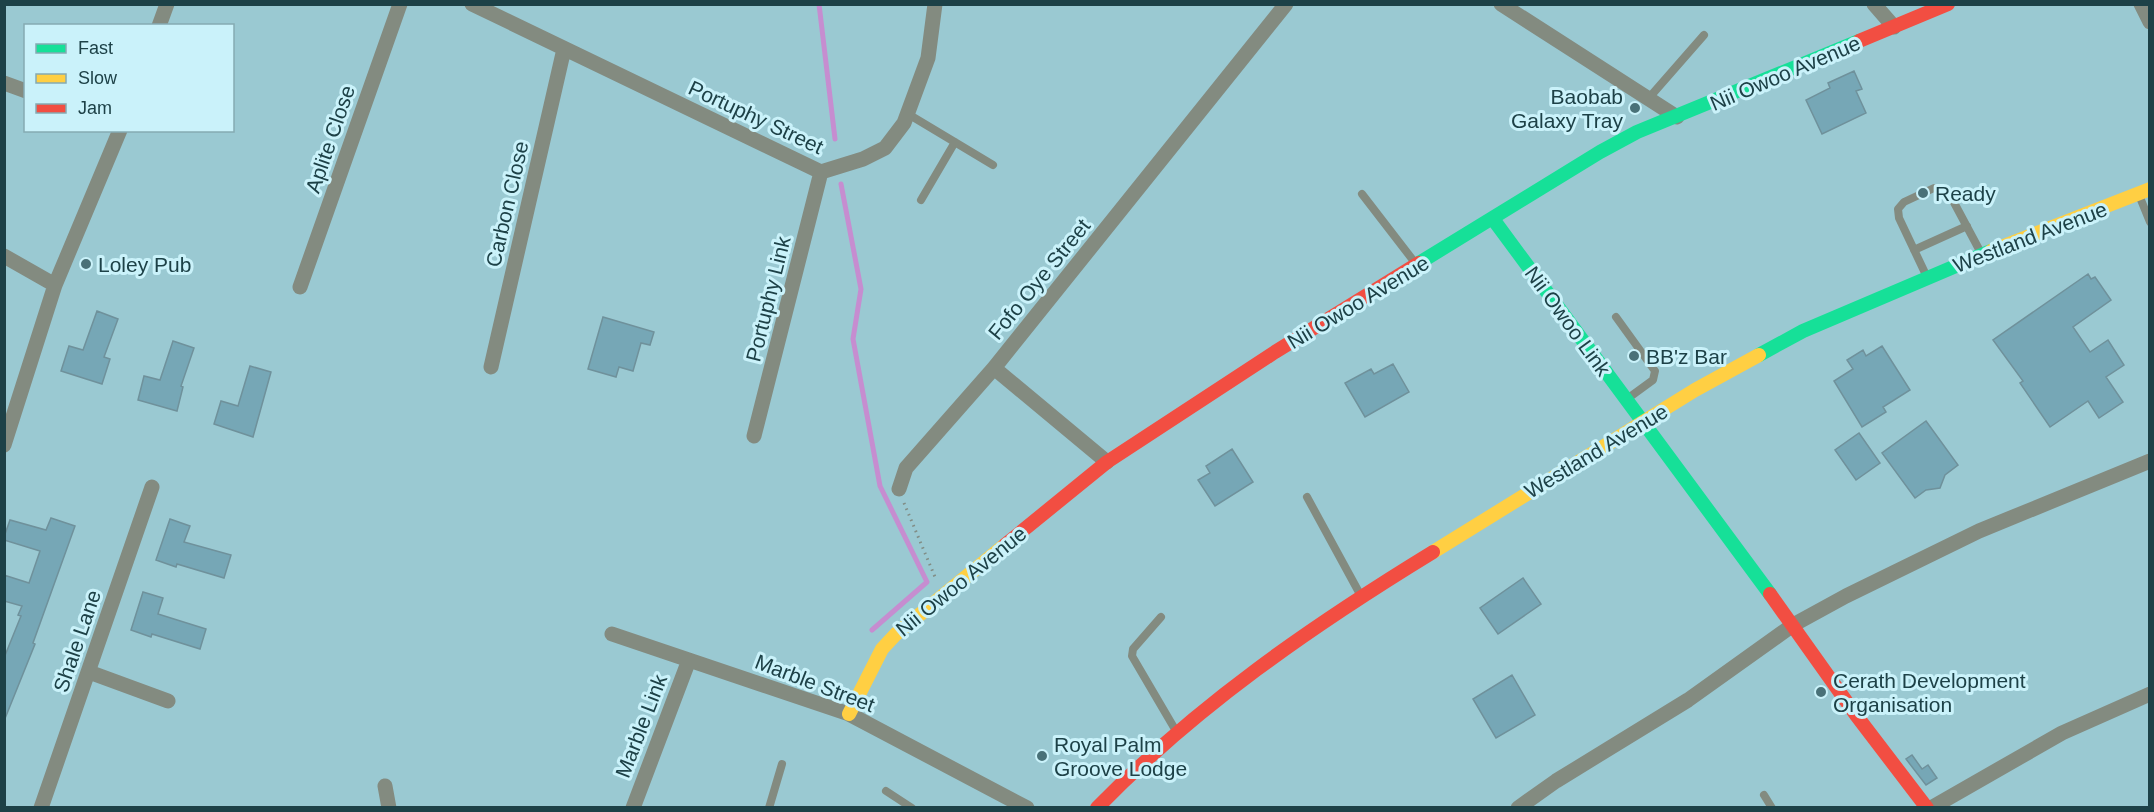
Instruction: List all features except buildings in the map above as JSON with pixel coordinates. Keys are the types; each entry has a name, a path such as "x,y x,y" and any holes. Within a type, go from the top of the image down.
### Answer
{"street":[{"path":"160,24 166,4"},
{"name":"Aplite Close","path":"300,287 400,4"},
{"name":"Portuphy Street","path":"472,4 821,172 863,159 885,148 904,123 928,58 935,4"},
{"name":"Fofo Oye Street","path":"899,489 906,468 994,368 1286,4"},
{"path":"1501,4 1677,117"},
{"path":"1874,4 1894,27"},
{"name":"Nii Owoo Avenue","path":"849,714 882,649 896,634 1107,462 1275,352 1600,152 1637,132 1948,4"},
{"path":"2141,4 2150,22"},
{"name":"Carbon Close","path":"491,368 564,49"},
{"path":"4,83 24,90"},
{"path":"4,446 55,285 119,132"},
{"name":"Portuphy Link","path":"754,436 821,172"},
{"name":"Westland Avenue","path":"1097,807 1177,732 1278,651 1361,596 1695,390 1794,336 1927,277 2144,192"},
{"name":"Nii Owoo Link","path":"1493,219 1793,625 1856,715 1929,807"},
{"path":"4,256 55,285"},
{"path":"994,368 1107,462"},
{"path":"1518,807 1688,700 1793,625 1846,596 1979,531 2150,461"},
{"name":"Shale Lane","path":"41,807 152,488"},
{"name":"Marble Street","path":"612,634 849,714 1027,807"},
{"name":"Marble Link","path":"633,807 689,660"},
{"path":"89,672 168,701"},
{"path":"1929,807 2062,733 2150,694"},
{"path":"385,786 389,807"}],"lane":[{"path":"1648,99 1704,35"},
{"path":"908,114 993,165"},
{"path":"921,200 955,142"},
{"path":"1927,277 1899,218 1898,209 1904,202 1934,188 1950,195 1982,254"},
{"path":"2144,192 2150,222"},
{"path":"1362,194 1418,266"},
{"path":"1914,250 1967,226"},
{"path":"1616,316 1654,371 1653,380 1626,400"},
{"path":"1307,497 1361,596"},
{"path":"1161,617 1133,649 1132,656 1177,732"},
{"path":"769,807 782,764"},
{"path":"886,791 912,807"},
{"path":"1764,795 1772,807"}],"path":[{"path":"899,489 943,596"}],"waterway":[{"path":"819,4 835,139"},
{"path":"841,184 861,289 853,339 880,486 927,582 872,630"}],"traffic: fast":[{"path":"1419,263 1600,152 1637,132 1859,41"},
{"path":"1493,219 1770,594"},
{"path":"1759,355 1803,331 1991,251"}],"traffic: slow":[{"path":"1991,251 2150,189"},
{"path":"1433,552 1695,390 1759,355"},
{"path":"849,714 882,649 896,634 1005,545"}],"traffic: jam":[{"path":"1859,41 1948,4"},
{"path":"1005,545 1107,462 1275,352 1419,263"},
{"path":"1097,808 1174,735 1215,702 1343,609 1433,552"},
{"path":"1770,594 1856,715 1927,808"}],"place":[{"name":"Baobab Galaxy Tray","path":"1635,108"},
{"name":"Ready","path":"1923,193"},
{"name":"Loley Pub","path":"86,264"},
{"name":"BB'z Bar","path":"1634,356"},
{"name":"Cerath Development Organisation","path":"1821,692"},
{"name":"Royal Palm Groove Lodge","path":"1042,756"}]}
